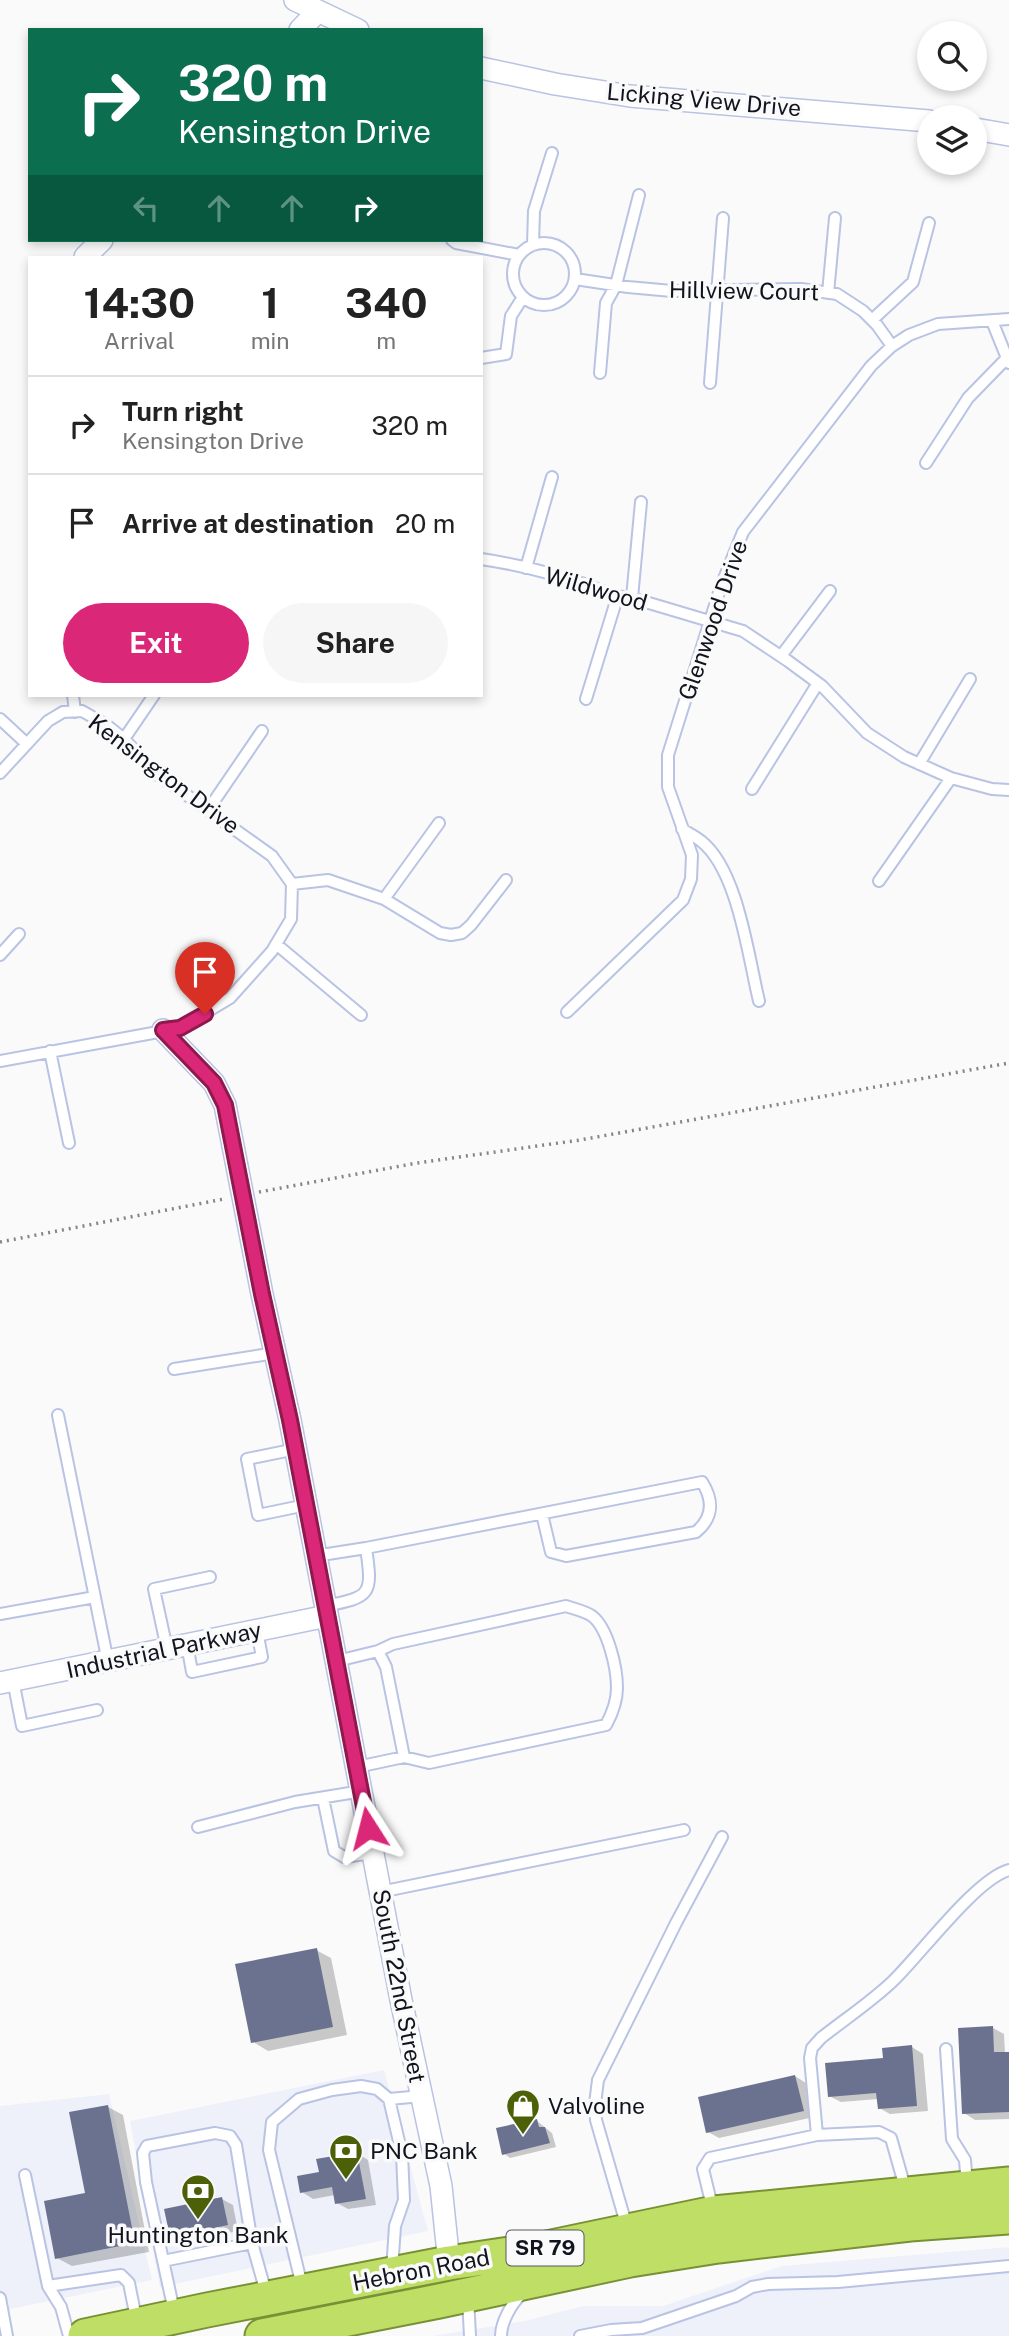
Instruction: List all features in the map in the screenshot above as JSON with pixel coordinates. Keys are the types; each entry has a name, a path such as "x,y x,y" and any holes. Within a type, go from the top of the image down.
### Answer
{"highway":[{"name":"Hebron Road","path":"85,2336 449,2263 537,2250 714,2213 1009,2185"},
{"name":"Hebron Road","path":"273,2333 630,2260 718,2246 910,2224 1009,2217"},
{"path":"468,2295 504,2267 661,2236 681,2220"},
{"path":"273,2333 297,2316 414,2291 449,2263"}],"street":[{"path":"295,0 353,28"},
{"path":"302,28 317,12"},
{"name":"Licking View Drive","path":"483,68 630,96 917,120"},
{"path":"987,131 1009,135"},
{"path":"86,256 100,242"},
{"name":"South 22nd Street","path":"163,1030 214,1083 225,1105 296,1449 380,1892 441,2186 449,2263"},
{"name":"Industrial Parkway","path":"6,1681 257,1631 326,1611"}],"lane":[{"path":"533,244 534,211 552,153"},
{"path":"600,373 606,303 616,285 639,195"},
{"path":"710,383 723,218"},
{"path":"828,293 835,218"},
{"path":"872,320 913,282 929,223"},
{"path":"455,242 519,255"},
{"path":"533,244 554,244 571,258 575,268 575,279 566,296 550,305 531,302 523,297 513,282 513,272 519,255 533,244"},
{"name":"Hillview Court","path":"575,279 672,290 801,289 836,294 851,302 872,320 892,346"},
{"path":"483,358 506,354 511,316 523,297"},
{"name":"Glenwood Drive","path":"567,1012 683,900 691,879 692,855 668,788 668,755 709,621 743,532 871,366 892,346 909,335 938,324 1009,319"},
{"path":"926,463 968,398 1007,361 992,321"},
{"path":"526,568 552,477"},
{"path":"632,598 641,502"},
{"name":"Wildwood","path":"483,559 526,568 583,584 617,598 632,598 743,631 818,683 867,733 904,757 951,778 992,789 1009,790"},
{"path":"781,656 830,591"},
{"path":"586,699 617,598"},
{"path":"919,764 970,679"},
{"path":"752,789 818,683"},
{"path":"73,697 75,712"},
{"path":"124,739 154,697"},
{"name":"Kensington Drive","path":"0,773 48,721 63,712 82,711 124,739 156,774 272,856 292,884"},
{"path":"0,719 27,744"},
{"path":"208,810 262,731"},
{"path":"879,881 951,778"},
{"path":"384,899 439,823"},
{"path":"682,829 702,841 723,870 733,891 759,1001"},
{"path":"0,1060 180,1028 230,998 276,944 291,919 292,884 328,880 384,899 440,933 451,935 462,933 471,925 506,880"},
{"path":"0,955 19,934"},
{"path":"276,944 360,1015"},
{"path":"50,1051 69,1143"},
{"path":"174,1369 275,1353"},
{"path":"58,1415 108,1662"},
{"path":"296,1449 247,1459 258,1515 306,1505"},
{"path":"316,1556 702,1482 707,1490 710,1514 706,1524 696,1532 566,1556 551,1552 542,1514"},
{"path":"326,1611 356,1600 366,1590 371,1580 366,1548"},
{"path":"177,1646 154,1589 210,1577"},
{"path":"0,1614 94,1597"},
{"path":"337,1661 378,1651 393,1644 566,1606 591,1615 600,1624 610,1644 617,1688 612,1713 606,1725 429,1763 404,1757 357,1767"},
{"path":"378,1651 386,1667 404,1757"},
{"path":"6,1681 22,1726 97,1710"},
{"path":"198,1828 295,1802 362,1791"},
{"path":"323,1798 334,1851 344,1857 373,1853"},
{"path":"380,1892 684,1830"},
{"path":"628,2231 596,2120 598,2080 722,1837"},
{"path":"817,2135 810,2058 813,2048 821,2038 892,1981 981,1887 1009,1870"},
{"path":"946,2049 952,2139 965,2160 967,2188"},
{"path":"304,2292 269,2150 272,2122 299,2099 332,2090 361,2086 377,2089 389,2099 402,2154 404,2200 395,2226 392,2274"},
{"path":"389,2099 422,2096"},
{"path":"714,2213 703,2169 710,2158 817,2135 879,2132 891,2138 907,2194"},
{"path":"176,2318 146,2182 143,2153 147,2146 215,2133 230,2136 236,2145 252,2243 268,2299"},
{"path":"25,2175 48,2286 61,2307 69,2336"},
{"path":"163,2261 252,2243"},
{"path":"580,2336 642,2328 736,2296 752,2287 768,2284 838,2283 1009,2266"},
{"path":"48,2286 121,2275 129,2283 138,2325"},
{"path":"501,2336 501,2328 517,2298 540,2279"},
{"path":"468,2295 470,2336"},
{"path":"0,2298 7,2336"}],"path":[{"path":"0,1242 417,1163 580,1140 1009,1063"}],"shaded area":[{"path":"384,2070 428,2231 160,2287 130,2121"},
{"path":"109,2094 152,2280 0,2311 0,2106"},
{"path":"1009,2247 1009,2336 432,2336 525,2321 583,2306 663,2306 782,2266"}],"building":[{"path":"317,1948 333,2027 251,2043 235,1964"},
{"path":"993,2026 994,2052 1009,2052 1009,2112 962,2114 958,2028"},
{"path":"912,2045 917,2106 878,2109 876,2093 828,2097 825,2063 883,2058 882,2048"},
{"path":"795,2075 804,2111 706,2133 698,2097"},
{"path":"108,2105 135,2243 55,2259 44,2201 85,2193 69,2112"},
{"name":"Valvoline","path":"537,2119 539,2127 545,2127 550,2143 502,2155 496,2128"},
{"path":"357,2152 366,2199 335,2204 332,2187 300,2193 297,2176 319,2172 316,2159"},
{"path":"222,2197 228,2225 170,2237 164,2209"}],"place":[{"name":"Valvoline","path":"523,2136"},
{"name":"PNC Bank","path":"346,2181"},
{"name":"Huntington Bank","path":"198,2221"}],"route":[{"path":"205,1014 180,1028 163,1030 214,1083 225,1105 290,1420 368,1828"}]}
